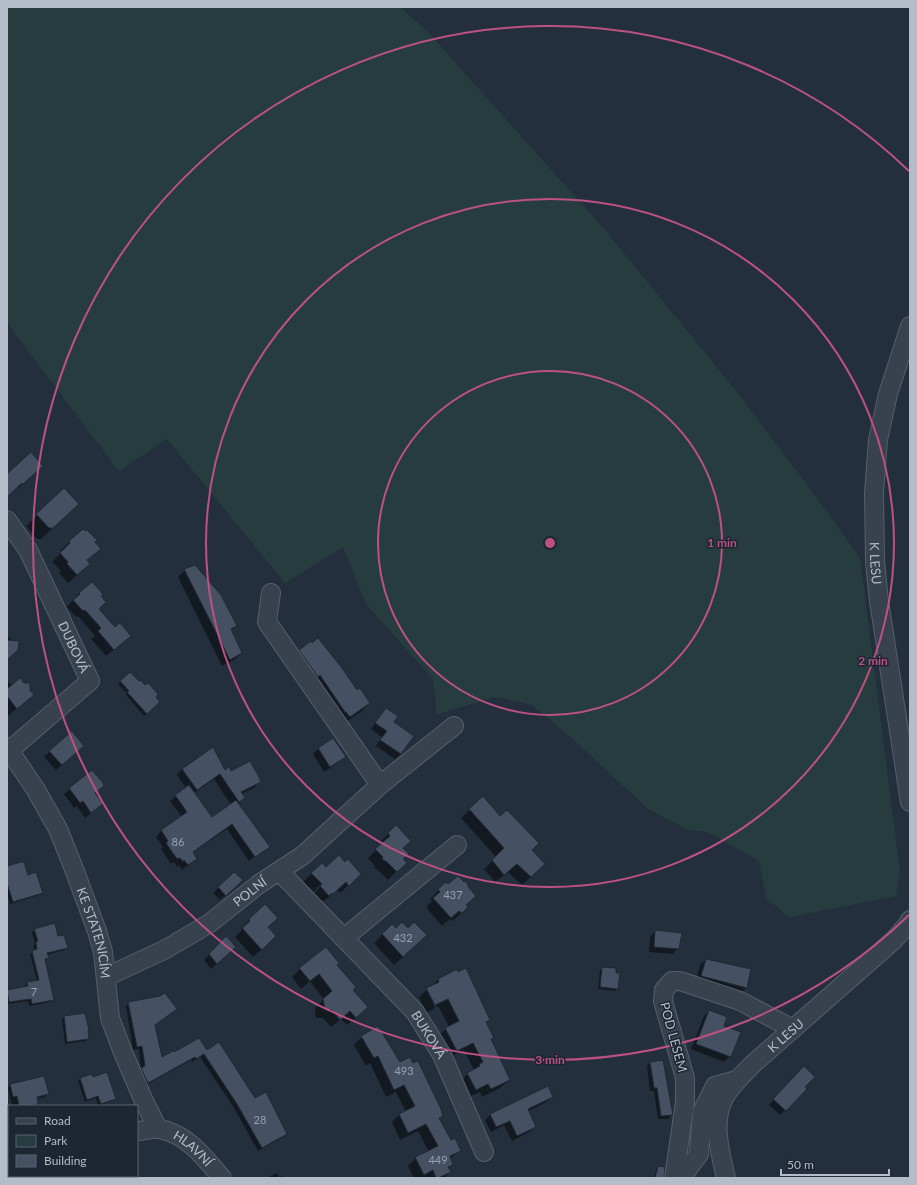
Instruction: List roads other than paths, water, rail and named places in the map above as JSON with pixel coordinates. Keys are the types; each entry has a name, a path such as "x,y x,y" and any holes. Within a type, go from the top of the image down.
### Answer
{"street":[{"name":"K LESU","path":"910,326 888,394 878,440 874,508 875,562 879,601 910,802"},
{"name":"DUBOVÁ","path":"7,520 28,550 90,681 9,748"},
{"path":"271,593 267,622 380,785"},
{"name":"POLNÍ","path":"106,977 166,949 210,923 259,884 280,872 302,856 380,785 454,726"},
{"name":"KE STATENICÍM","path":"9,748 36,790 58,829 74,869 97,931 103,952 110,1018 143,1100 158,1129"},
{"path":"344,938 457,845"},
{"name":"BUKOVÁ","path":"280,872 414,1012 442,1055 484,1152"},
{"name":"K LESU","path":"726,1178 718,1139 718,1118 725,1097 737,1080 792,1029 894,940 910,920"},
{"name":"POD LESEM","path":"674,1178 685,1102 685,1078 663,1001 664,990 672,981 692,984 740,1001 792,1029"},
{"path":"681,1178 699,1154 702,1112 715,1086 737,1080"},
{"path":"138,1131 158,1129"},
{"name":"HLAVNÍ","path":"158,1129 174,1133 188,1143 202,1154 222,1178"}]}
